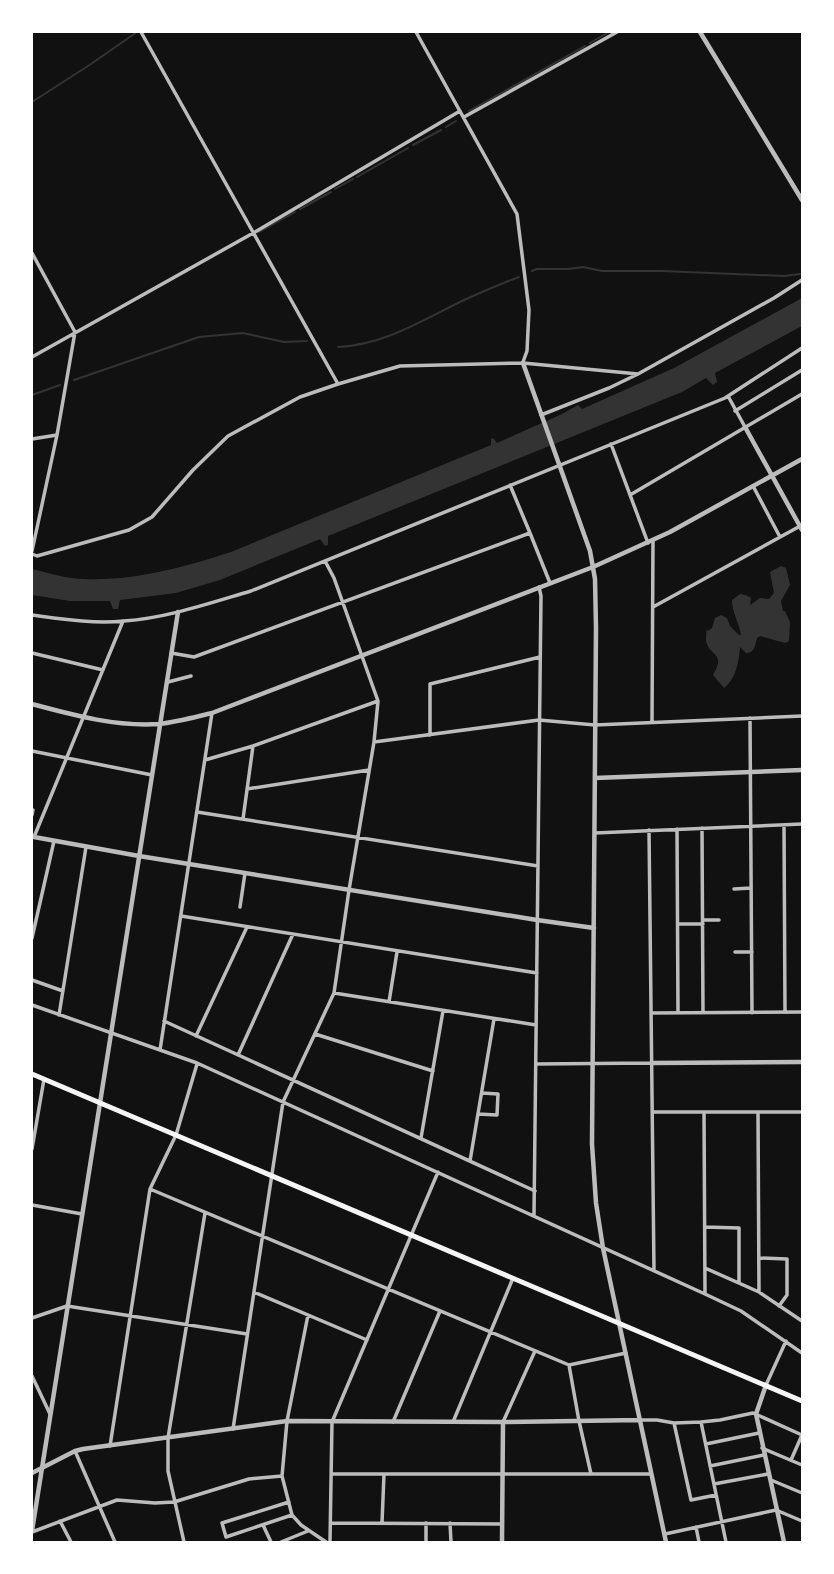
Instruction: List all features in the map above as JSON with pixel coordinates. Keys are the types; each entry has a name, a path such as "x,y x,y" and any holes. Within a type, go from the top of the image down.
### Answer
{"main road":[{"path":"32,1074 803,1401"}],"street":[{"path":"141,32 338,384"},
{"path":"416,32 517,214 529,310 527,351 523,363 583,530 593,567 596,600 593,1171 603,1248 666,1542"},
{"path":"464,117 617,32"},
{"path":"701,32 803,200"},
{"path":"32,356 255,232 460,111"},
{"path":"32,253 75,332 57,435 34,528 32,553 37,555 129,530 141,524 152,517 193,470 228,436 300,397 338,384 400,366 523,363 638,374"},
{"path":"540,415 638,374 803,280"},
{"path":"32,615 71,620 123,621 178,612 251,592 727,396 803,348"},
{"path":"735,411 803,370"},
{"path":"630,495 803,394"},
{"path":"653,607 802,527 727,396"},
{"path":"32,439 57,435"},
{"path":"611,444 650,542 653,607 652,722"},
{"path":"32,705 84,718 127,723 160,724 212,713 593,567 650,542 803,459"},
{"path":"510,485 550,583"},
{"path":"753,486 780,537"},
{"path":"171,653 194,657 530,533"},
{"path":"233,1429 283,1102 334,993 374,743 378,701 326,561"},
{"path":"534,1216 539,587"},
{"path":"178,612 32,1531 117,1500 174,1502 249,1479 282,1476"},
{"path":"123,621 32,837 594,928"},
{"path":"32,653 103,670"},
{"path":"430,735 430,684 540,657"},
{"path":"166,682 191,676"},
{"path":"205,760 253,746 378,701"},
{"path":"160,1050 212,713"},
{"path":"374,743 539,720 595,724 803,716"},
{"path":"750,718 752,1013"},
{"path":"243,819 253,746"},
{"path":"32,751 152,775"},
{"path":"247,789 369,770"},
{"path":"595,778 803,770"},
{"path":"197,812 538,866"},
{"path":"784,824 785,1012"},
{"path":"595,833 803,824"},
{"path":"702,828 704,1013"},
{"path":"677,829 678,1013"},
{"path":"649,830 654,1270"},
{"path":"32,938 54,841"},
{"path":"59,1015 86,847"},
{"path":"240,907 245,873"},
{"path":"734,889 751,888"},
{"path":"181,916 537,973"},
{"path":"678,924 719,920"},
{"path":"196,1036 247,927"},
{"path":"239,1055 293,934"},
{"path":"389,1002 397,951"},
{"path":"735,952 752,952"},
{"path":"32,980 63,991"},
{"path":"334,993 536,1025"},
{"path":"32,1005 197,1063 741,1311 803,1353"},
{"path":"421,1139 443,1010"},
{"path":"651,1013 803,1012"},
{"path":"470,1161 494,1019"},
{"path":"164,1021 535,1191"},
{"path":"315,1034 433,1071"},
{"path":"536,1064 803,1062"},
{"path":"110,1446 150,1189 176,1135 197,1063"},
{"path":"32,1149 44,1079"},
{"path":"478,1114 497,1115 498,1094 482,1093"},
{"path":"652,1112 803,1112"},
{"path":"704,1112 705,1294"},
{"path":"758,1112 759,1292"},
{"path":"308,1315 287,1421 282,1476 292,1515 309,1531 328,1542 331,1522 332,1422 438,1172"},
{"path":"150,1189 569,1365 626,1352"},
{"path":"32,1205 82,1214"},
{"path":"184,1542 168,1471 168,1438 205,1213"},
{"path":"705,1227 739,1228 739,1283"},
{"path":"759,1258 787,1259 787,1295 779,1306"},
{"path":"705,1268 759,1292 803,1321"},
{"path":"453,1422 513,1279"},
{"path":"254,1292 367,1340"},
{"path":"32,1318 67,1306 247,1334"},
{"path":"393,1422 440,1311"},
{"path":"784,1542 756,1414 786,1341"},
{"path":"502,1542 503,1422 535,1351"},
{"path":"569,1365 591,1474"},
{"path":"32,1376 50,1414"},
{"path":"32,1473 75,1451 287,1421 657,1420 674,1423 720,1420 752,1413 802,1435 791,1460"},
{"path":"701,1422 726,1542"},
{"path":"674,1423 691,1500 716,1494"},
{"path":"706,1444 759,1433"},
{"path":"762,1448 803,1465"},
{"path":"75,1451 114,1542"},
{"path":"710,1466 764,1455"},
{"path":"332,1474 651,1474"},
{"path":"382,1523 384,1474"},
{"path":"714,1484 769,1476 803,1493"},
{"path":"289,1502 222,1523 226,1537 292,1515"},
{"path":"665,1534 776,1510 803,1521"},
{"path":"60,1521 71,1542"},
{"path":"331,1522 502,1524"},
{"path":"426,1523 426,1542"},
{"path":"450,1524 451,1542"},
{"path":"263,1525 271,1542"},
{"path":"696,1527 699,1542"},
{"path":"281,1542 309,1531"}],"shaded area":[{"path":"802,298 802,326 715,373 717,382 713,385 706,378 682,392 328,536 328,545 325,546 320,539 220,580 176,593 120,600 118,609 113,609 110,601 70,601 32,595 32,569 78,579 122,578 178,568 231,552 491,445 493,438 497,443 578,405 582,409 674,368"},
{"path":"781,566 786,568 790,585 781,601 783,611 790,622 789,641 785,643 760,636 751,652 746,653 740,647 734,675 724,688 713,675 718,659 706,642 707,629 708,631 712,628 715,618 721,615 727,618 730,626 741,635 732,600 740,594 751,598 750,605 760,598 769,599 774,593 770,572"}],"waterway":[{"path":"32,102 137,32"},
{"path":"590,43 609,32"},
{"path":"469,111 585,46"},
{"path":"446,127 456,121"},
{"path":"413,145 441,130"},
{"path":"357,177 408,148"},
{"path":"335,189 353,179"},
{"path":"300,209 331,192"},
{"path":"259,232 295,212"},
{"path":"532,271 583,267 602,271 784,276 800,274"},
{"path":"338,347 387,337 519,277"},
{"path":"74,380 199,337 243,333 284,342 307,341"},
{"path":"32,395 60,385"}]}
